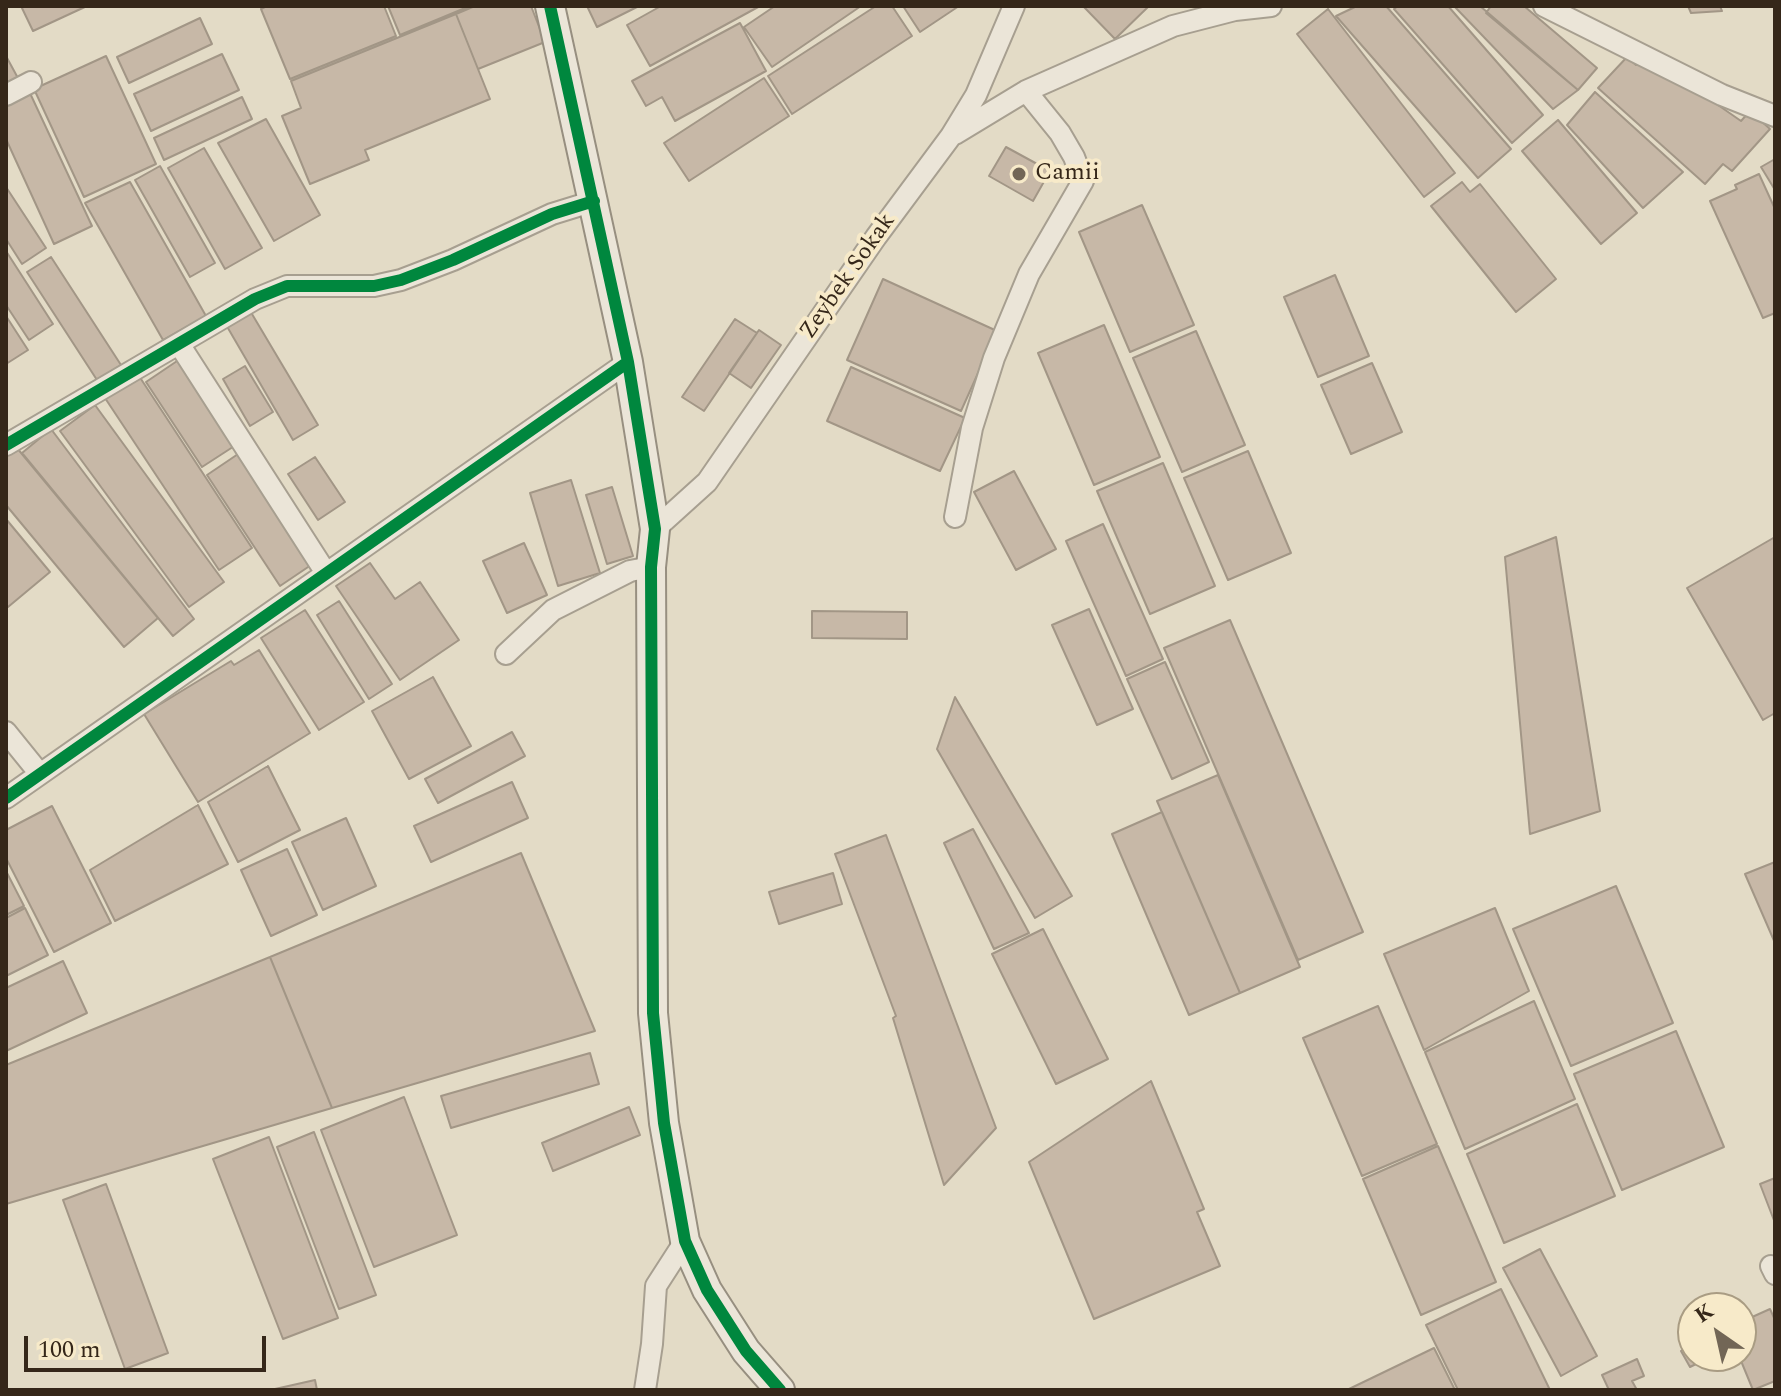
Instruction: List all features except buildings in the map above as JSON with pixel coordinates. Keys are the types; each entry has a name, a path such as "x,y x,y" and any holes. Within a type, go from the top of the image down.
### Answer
{"street":[{"path":"550,6 628,362 655,529 651,567 653,1013 664,1123 685,1241 707,1290 746,1351 780,1390"},
{"name":"Zeybek Sokak","path":"655,529 707,482 867,249 951,136 976,95 1014,6"},
{"path":"951,136 1026,91 1173,26 1235,10 1271,6"},
{"path":"1544,6 1722,95 1775,116"},
{"path":"6,95 31,82"},
{"path":"955,517 972,428 994,358 1029,274 1083,181 1060,133 1026,91"},
{"path":"6,445 255,299 287,286 374,286 401,280 453,260 552,214 594,201"},
{"path":"179,344 326,573"},
{"path":"6,798 628,362"},
{"path":"506,654 553,610 630,571 651,567"},
{"path":"6,732 40,774"},
{"path":"645,1390 656,1286 685,1241"}],"cycle path":[{"path":"550,6 628,362 655,529 651,567 653,1013 664,1123 685,1241 707,1290 746,1351 780,1390"},
{"path":"6,445 255,299 287,286 374,286 401,280 453,260 552,214 594,201"},
{"path":"6,798 628,362"}],"place":[{"name":"Camii","path":"1019,174"}]}
